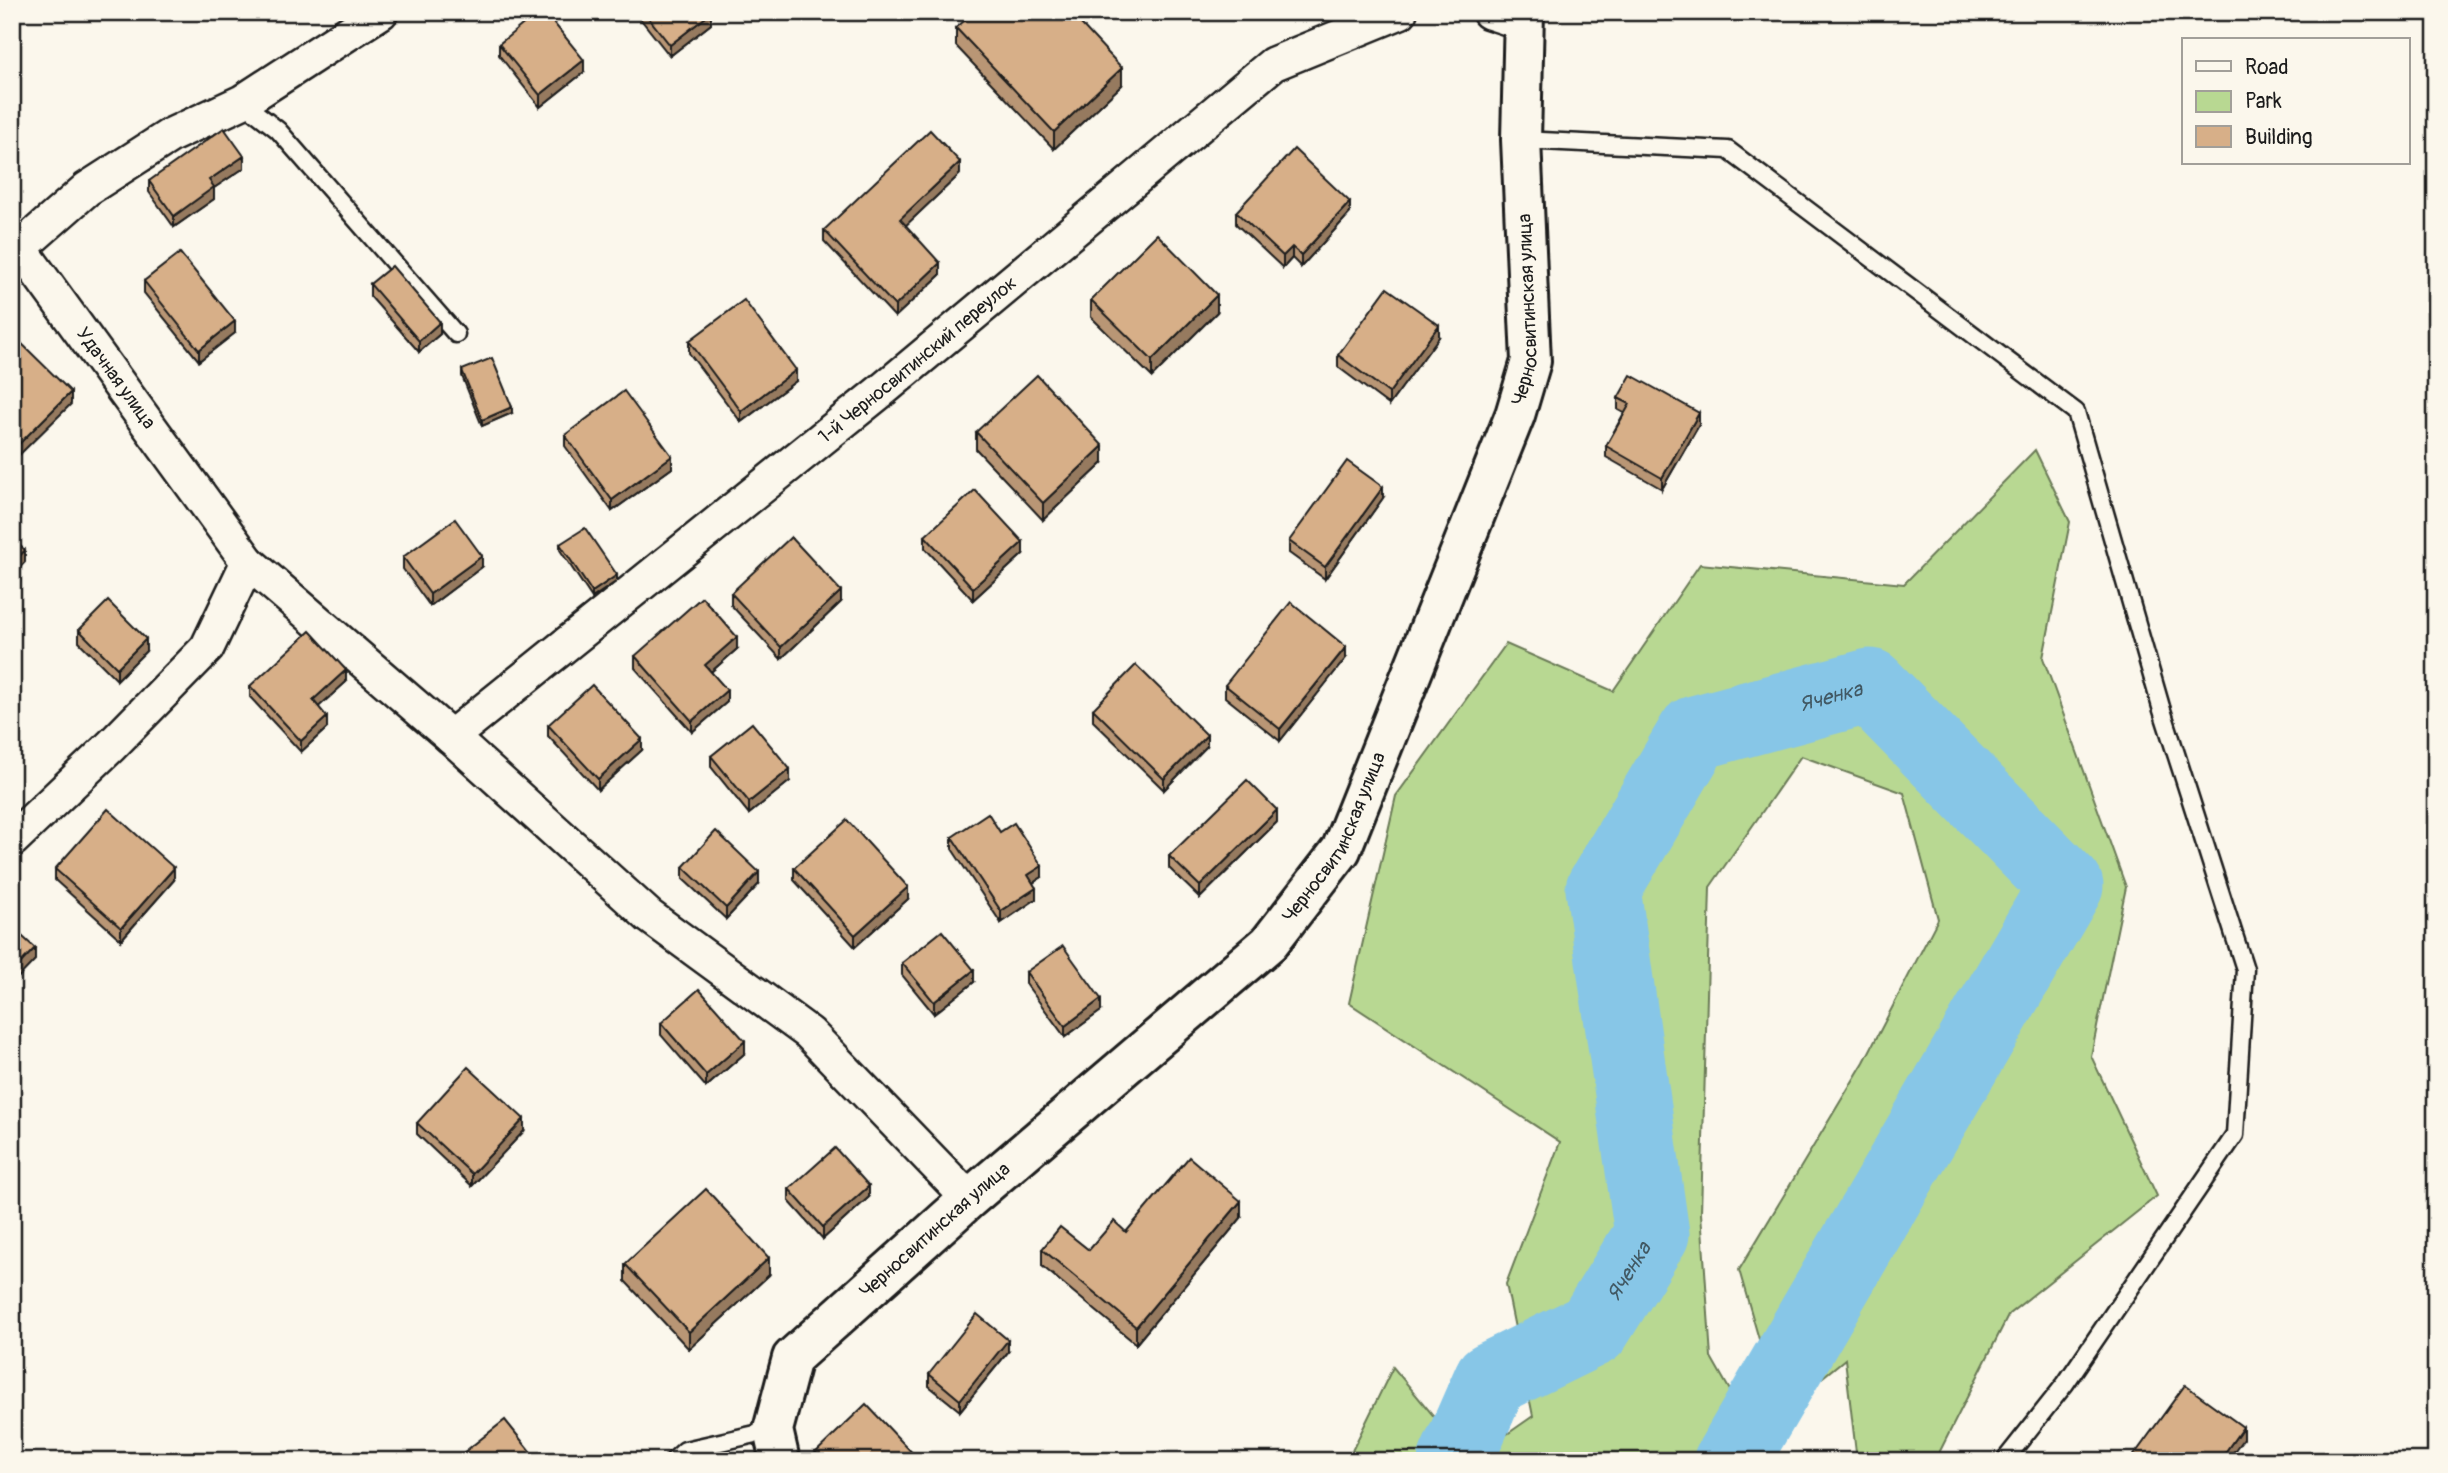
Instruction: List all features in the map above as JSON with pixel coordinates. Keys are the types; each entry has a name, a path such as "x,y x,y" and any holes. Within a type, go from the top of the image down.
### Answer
{"street":[{"name":"Удачная улица","path":"248,562 20,248 87,189 171,135 242,102 382,12"},
{"name":"1-й Черносвитинский переулок","path":"451,737 886,387 1273,64 1401,12"},
{"name":"Черносвитинская улица","path":"776,1446 792,1358 970,1199 1269,943 1340,850 1515,415 1531,361 1521,140 1512,16"},
{"path":"12,840 111,746 207,648 248,562 451,737 649,916 809,1033 970,1199"}],"lane":[{"path":"242,102 278,130 456,334"},
{"path":"1521,140 1728,150 2076,412 2161,707 2245,969 2235,1135 2065,1384 2004,1461"},
{"path":"673,1461 685,1450 776,1446"}],"green space":[{"path":"2035,450 2070,522 2043,658 2126,887 2091,1056 2157,1196 2009,1314 1935,1461 1857,1461 1845,1359 1780,1412 1739,1270 1864,1062 1938,919 1904,793 1801,756 1710,887 1701,1213 1711,1357 1770,1461 1347,1461 1393,1367 1470,1460 1533,1416 1506,1284 1560,1142 1349,1003 1396,796 1506,644 1613,691 1700,564 1904,584"}],"building":[{"path":"538,12 545,12 584,60 540,95 499,44"},
{"path":"644,12 710,12 711,13 670,45"},
{"path":"974,12 1070,12 1122,68 1054,132 956,28"},
{"path":"224,128 244,156 209,180 214,187 174,216 149,181"},
{"path":"930,130 960,162 900,219 940,263 895,306 824,230"},
{"path":"1294,149 1350,202 1301,255 1292,247 1283,256 1236,212"},
{"path":"1157,234 1217,295 1152,360 1091,300"},
{"path":"180,253 235,321 199,350 144,281"},
{"path":"392,266 440,322 419,341 370,284"},
{"path":"1387,288 1439,325 1389,393 1338,355"},
{"path":"744,300 796,370 741,411 689,341"},
{"path":"12,334 71,392 12,451"},
{"path":"492,358 512,407 482,420 462,370"},
{"path":"1037,375 1103,446 1043,503 976,432"},
{"path":"1631,375 1699,413 1662,478 1606,446 1630,404 1618,398"},
{"path":"624,391 672,456 612,500 565,435"},
{"path":"1347,461 1383,487 1325,567 1289,541"},
{"path":"975,490 1023,542 973,588 925,536"},
{"path":"455,519 482,556 430,594 403,557"},
{"path":"585,528 617,575 592,592 560,544"},
{"path":"791,537 841,591 781,647 731,593"},
{"path":"12,539 25,550 13,563 20,569 12,577"},
{"path":"702,597 737,637 705,665 727,690 692,721 635,656"},
{"path":"108,601 146,639 117,668 79,630"},
{"path":"1291,602 1346,647 1280,729 1225,685"},
{"path":"310,631 346,670 313,700 327,717 301,741 250,686"},
{"path":"1136,665 1207,735 1164,779 1093,709"},
{"path":"592,685 642,739 598,779 548,725"},
{"path":"752,723 790,769 749,802 711,756"},
{"path":"1247,780 1277,810 1200,886 1169,856"},
{"path":"108,809 174,868 121,928 55,869"},
{"path":"988,813 1000,832 1014,823 1042,866 1028,875 1036,888 1001,911 952,837"},
{"path":"847,820 908,887 855,935 794,868"},
{"path":"716,831 759,872 726,908 683,867"},
{"path":"12,927 35,948 12,972"},
{"path":"942,931 974,970 934,1002 902,963"},
{"path":"1063,946 1101,999 1065,1026 1026,972"},
{"path":"699,989 745,1041 706,1075 661,1023"},
{"path":"468,1067 524,1119 472,1174 417,1123"},
{"path":"835,1148 869,1186 823,1227 789,1189"},
{"path":"1189,1157 1241,1201 1136,1327 1042,1249 1060,1227 1089,1250 1114,1221 1126,1232"},
{"path":"706,1189 769,1258 689,1332 625,1264"},
{"path":"977,1314 1008,1340 960,1400 929,1374"},
{"path":"2185,1385 2243,1427 2219,1461 2136,1461 2132,1458"},
{"path":"866,1404 920,1461 815,1461 811,1457"},
{"path":"505,1420 538,1461 453,1461"}],"waterway":[{"name":"Яченка","path":"1455,1461 1491,1379 1593,1329 1652,1234 1603,889 1695,733 1870,686 2066,886 1731,1461"}]}
